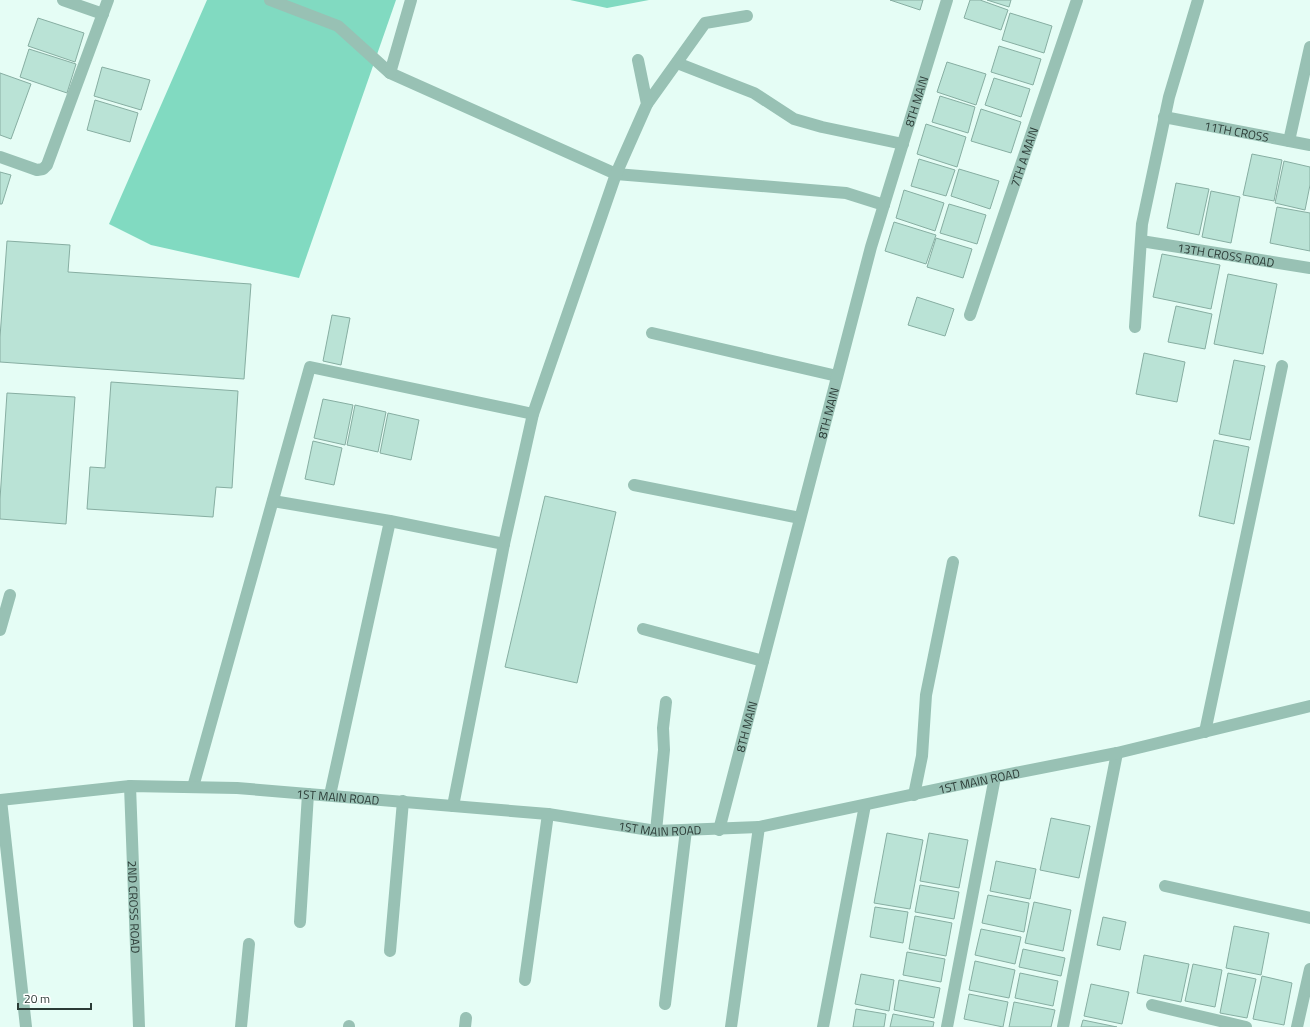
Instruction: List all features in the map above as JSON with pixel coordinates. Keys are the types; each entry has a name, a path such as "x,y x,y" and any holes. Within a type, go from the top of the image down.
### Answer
{"street":[{"path":"63,0 103,14"},
{"path":"0,157 37,170 43,169 47,165 108,0"},
{"path":"270,0 338,26 390,73 616,174 846,193 884,205"},
{"path":"390,73 412,0"},
{"name":"8TH MAIN","path":"719,830 871,248 947,0"},
{"name":"7TH A MAIN","path":"970,315 1077,0"},
{"path":"1135,327 1142,224 1169,97 1198,0"},
{"path":"453,806 504,544 532,414 616,174 647,104 705,23 747,16"},
{"path":"1289,141 1310,46"},
{"path":"638,60 647,104"},
{"path":"677,63 754,94 794,119 822,127 903,144"},
{"name":"11TH CROSS","path":"1164,117 1310,145"},
{"name":"13TH CROSS ROAD","path":"1141,241 1310,268"},
{"path":"652,333 837,376"},
{"path":"1205,732 1282,366"},
{"path":"193,787 310,367 532,414"},
{"path":"634,485 800,518"},
{"path":"273,501 390,521 504,544"},
{"path":"330,796 390,521"},
{"path":"914,795 922,756 926,695 953,562"},
{"path":"0,630 10,595"},
{"path":"642,629 763,662"},
{"path":"656,831 664,750 663,728 666,702"},
{"name":"1ST MAIN ROAD","path":"0,800 130,786 237,788 548,814 656,831 719,830 759,827 1117,753 1310,706"},
{"path":"1063,1027 1117,753"},
{"path":"947,1027 995,777"},
{"name":"2ND CROSS ROAD","path":"130,786 139,1027"},
{"path":"300,922 308,794"},
{"path":"0,800 26,1027"},
{"path":"390,951 403,801"},
{"path":"823,1027 865,805"},
{"path":"525,980 548,814"},
{"path":"731,1027 759,827"},
{"path":"665,1004 686,830"},
{"path":"1165,886 1310,918"},
{"path":"241,1027 249,944"},
{"path":"1297,1027 1310,969"},
{"path":"1152,1005 1246,1027"}],"green space":[{"path":"207,0 396,0 299,278 151,245 109,224"},
{"path":"570,0 649,0 607,8"}],"building":[{"path":"890,0 923,0 920,10"},
{"path":"970,0 980,0 1008,10 1001,30 964,18"},
{"path":"987,0 1011,0 1009,7"},
{"path":"1010,13 1052,26 1044,53 1002,40"},
{"path":"38,18 84,33 75,62 28,46"},
{"path":"999,46 1041,59 1033,85 991,72"},
{"path":"29,49 76,64 67,93 20,77"},
{"path":"947,62 986,74 976,105 937,92"},
{"path":"102,67 150,80 141,110 94,96"},
{"path":"0,73 31,84 11,139 0,135"},
{"path":"994,78 1030,89 1021,117 985,105"},
{"path":"940,96 975,107 968,133 932,122"},
{"path":"95,100 138,113 130,142 87,130"},
{"path":"981,109 1021,122 1011,153 971,141"},
{"path":"926,124 966,137 957,167 917,154"},
{"path":"1252,154 1282,160 1274,201 1243,195"},
{"path":"919,159 955,170 946,196 911,186"},
{"path":"1284,161 1310,167 1310,185 1305,210 1275,203"},
{"path":"959,169 999,181 990,209 951,196"},
{"path":"0,172 11,175 2,204 0,204"},
{"path":"1176,183 1209,189 1199,235 1167,228"},
{"path":"904,190 944,203 935,231 896,218"},
{"path":"1211,191 1240,197 1231,243 1202,237"},
{"path":"949,204 986,215 977,244 940,233"},
{"path":"1277,207 1310,213 1310,251 1270,243"},
{"path":"894,222 936,235 926,264 885,251"},
{"path":"936,238 972,249 963,278 927,267"},
{"path":"7,241 70,245 68,272 251,284 244,379 0,362 0,337"},
{"path":"1162,254 1220,265 1211,309 1153,297"},
{"path":"1228,274 1277,284 1263,354 1214,344"},
{"path":"917,297 954,309 945,336 908,325"},
{"path":"1176,306 1212,314 1205,349 1168,342"},
{"path":"332,315 350,318 341,365 323,361"},
{"path":"1144,353 1185,362 1177,402 1136,394"},
{"path":"1234,360 1265,366 1250,440 1219,434"},
{"path":"111,382 238,391 232,488 216,487 213,517 87,509 90,467 105,468"},
{"path":"7,393 75,397 66,524 0,519"},
{"path":"323,399 353,405 345,445 314,438"},
{"path":"355,405 386,412 378,452 347,445"},
{"path":"388,413 419,420 411,460 380,453"},
{"path":"1214,440 1249,447 1234,524 1199,516"},
{"path":"313,441 342,448 334,485 305,479"},
{"path":"545,496 616,512 577,683 505,667"},
{"path":"1051,818 1090,826 1079,878 1040,870"},
{"path":"887,833 923,840 910,909 874,903"},
{"path":"929,833 968,840 959,888 920,881"},
{"path":"996,861 1036,869 1030,899 990,891"},
{"path":"920,885 959,892 954,919 915,912"},
{"path":"988,895 1029,903 1024,932 982,923"},
{"path":"1034,902 1071,910 1063,951 1025,943"},
{"path":"875,907 908,912 903,943 870,937"},
{"path":"915,916 952,923 946,956 909,949"},
{"path":"1103,917 1126,922 1120,950 1097,945"},
{"path":"1234,926 1269,933 1261,975 1226,968"},
{"path":"981,929 1021,937 1015,964 975,955"},
{"path":"1023,949 1065,958 1061,976 1019,967"},
{"path":"907,952 945,959 941,982 903,975"},
{"path":"1144,955 1189,964 1181,1002 1137,993"},
{"path":"975,961 1015,970 1009,998 969,990"},
{"path":"1193,964 1222,970 1215,1007 1185,1001"},
{"path":"1020,973 1058,981 1053,1006 1015,998"},
{"path":"1228,973 1256,979 1247,1018 1220,1013"},
{"path":"861,974 894,980 889,1011 855,1004"},
{"path":"1262,976 1292,983 1284,1025 1253,1019"},
{"path":"899,980 940,988 934,1018 894,1010"},
{"path":"1091,984 1129,992 1122,1024 1084,1016"},
{"path":"969,994 1008,1002 1003,1027 964,1019"},
{"path":"1014,1002 1055,1010 1051,1027 1009,1027"},
{"path":"856,1009 886,1014 884,1027 853,1027"},
{"path":"893,1014 934,1022 933,1027 890,1027"},
{"path":"1083,1020 1117,1027 1081,1027"}]}
